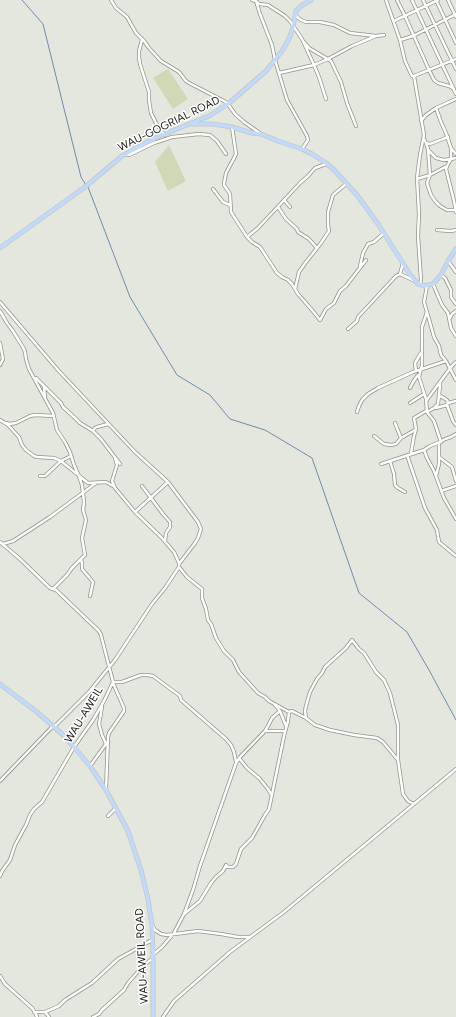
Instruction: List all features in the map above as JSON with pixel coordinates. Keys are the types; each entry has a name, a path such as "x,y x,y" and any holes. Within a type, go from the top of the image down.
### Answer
{"main road":[{"path":"295,14 301,6 311,0"},
{"name":"WAU-GOGRIAL ROAD","path":"0,248 86,186 126,154 147,142 209,116 228,104 266,71 282,51 289,39 295,14"},
{"path":"190,124 214,124 261,134 278,142 302,149 312,154 334,170 356,195 378,224 414,281 420,285 426,286 433,284 441,275 456,249"},
{"name":"WAU-AWEIL ROAD","path":"0,684 37,712 74,747 90,766 106,790 129,836 141,870 152,925 154,1017"}],"street":[{"path":"111,0 116,8 127,17 136,33 161,61 179,72 188,83 224,101 235,114 261,134"},
{"path":"252,0 259,4 268,5 285,16 314,52 331,61 341,82 346,103 356,126"},
{"path":"386,0 400,40 404,61 412,76 414,76 423,128 424,139 417,179 419,214 418,236 422,280 420,285"},
{"path":"397,0 434,80 438,84 449,86 454,89"},
{"path":"412,0 456,94"},
{"path":"423,0 456,69"},
{"path":"394,21 437,0 456,43"},
{"path":"400,40 413,36 445,19 456,15 448,0"},
{"path":"256,1 272,45 287,100 307,136 308,140 302,149"},
{"path":"295,14 301,20 306,22 322,22 334,25 350,33 376,36 384,35"},
{"path":"279,73 314,65 376,36"},
{"path":"142,39 139,57 149,92 151,113 164,135"},
{"path":"302,39 319,77 326,99"},
{"path":"414,76 456,59"},
{"path":"421,121 426,115 436,108 456,99"},
{"path":"424,139 428,149 430,175 427,184 428,189 435,202 440,206 447,210 456,211 455,201 446,169 451,159 451,148 436,108"},
{"path":"232,127 236,154 226,173 224,182 224,185 230,194 231,212 247,237 252,242 260,246 277,273 282,278 288,280 320,320 326,309 334,303 340,291 346,286 366,260"},
{"path":"126,154 129,155 154,143 172,137 205,134 210,135 217,141 226,154"},
{"path":"426,143 430,144 448,137"},
{"path":"451,148 456,154"},
{"path":"428,149 436,158 444,160 456,158"},
{"path":"247,237 258,228 315,168 326,164"},
{"path":"417,179 430,175 447,166"},
{"path":"295,289 299,272 329,231 328,212 333,195 346,184"},
{"path":"213,189 223,202 230,205"},
{"path":"284,200 290,207"},
{"path":"278,207 286,219 297,229 298,232 310,239 317,248"},
{"path":"437,230 456,230"},
{"path":"358,270 368,244 374,242 384,233"},
{"path":"448,261 456,272"},
{"path":"348,329 357,321 358,317 396,276 400,274 404,264"},
{"path":"400,274 414,281"},
{"path":"441,275 445,278 451,290 451,297 456,304"},
{"path":"433,284 449,314 451,328 456,336"},
{"path":"426,286 424,299 434,337 442,356 456,380"},
{"path":"0,302 58,370 135,452 168,482 198,522 201,529 195,543 109,667 89,692 53,726 0,781"},
{"path":"445,309 456,311"},
{"path":"0,311 24,349 27,364 46,398"},
{"path":"450,320 451,315 456,311"},
{"path":"410,388 421,370 422,327 427,312"},
{"path":"0,343 3,359 0,366"},
{"path":"416,371 415,363 421,352"},
{"path":"357,412 361,402 371,392 416,371 446,361"},
{"path":"426,401 456,362"},
{"path":"33,375 61,403 63,407 80,423 93,431 101,439 120,464"},
{"path":"419,375 427,411 433,420 440,442 436,477"},
{"path":"434,408 438,404 440,382"},
{"path":"43,386 46,398 54,416 56,430 64,440 82,485 84,502 83,510 86,520 82,538 85,555 53,589"},
{"path":"410,403 424,394"},
{"path":"439,395 446,399 453,421 456,425"},
{"path":"411,454 416,430 414,418 426,411 456,401"},
{"path":"5,423 16,423 35,415 54,416"},
{"path":"0,420 19,437 22,445 34,456 54,458 61,461 88,483 106,482 113,486 135,512 174,552 179,564"},
{"path":"395,423 401,438"},
{"path":"93,431 97,427 109,424"},
{"path":"374,436 382,443 390,446 396,444 401,438 416,430"},
{"path":"381,464 424,450 456,434"},
{"path":"451,437 456,439"},
{"path":"424,450 441,491 456,520"},
{"path":"407,455 425,508 437,530 439,542 456,556"},
{"path":"40,476 45,476 61,461 71,456"},
{"path":"439,457 452,466 456,481"},
{"path":"113,486 112,478 117,465 115,458"},
{"path":"390,460 395,485 405,492"},
{"path":"135,512 168,482"},
{"path":"1,543 13,542 97,483"},
{"path":"142,486 170,523 165,542"},
{"path":"441,491 456,486"},
{"path":"452,513 456,515"},
{"path":"10,550 13,542"},
{"name":"WAU-AWEIL","path":"0,876 10,860 15,845 30,815 42,802 74,747 93,720 113,682 100,632 56,590 50,588 1,543"},
{"path":"80,560 82,563 82,569 93,582 90,596"},
{"path":"178,568 202,589 202,598 208,620 216,638 224,651 233,660 239,672 258,693 275,705 289,712 292,711 306,718 315,725 330,730 377,738 383,742 398,760"},
{"path":"306,718 306,706 310,692 317,679 325,667 346,648 352,640 359,649 364,652 376,672 384,680 390,693 398,725 398,760 403,794 408,801 414,804"},
{"path":"106,790 107,745 109,733 124,711 113,682 122,682 141,675 153,676 180,696 181,700 226,739 234,752 236,763"},
{"path":"104,700 99,724 107,745"},
{"path":"275,705 280,711 286,727"},
{"path":"93,1017 99,1014 124,990 143,966 174,933 184,914 193,890 202,859 236,763 265,731 272,718 283,708"},
{"path":"184,914 200,901 211,883 225,869 226,865 228,867 232,867 236,864 241,849 252,838 265,815 268,809 289,712"},
{"path":"265,731 285,731"},
{"path":"90,766 107,745"},
{"path":"239,758 259,778 271,794"},
{"path":"163,1017 174,1001 230,952 284,912 456,769"},
{"path":"108,816 116,808"},
{"path":"152,925 155,930 161,934 167,935 198,931 238,937 250,937"},
{"path":"34,1012 45,1012 59,1006 86,987 118,959 152,940"},
{"path":"0,976 5,984 32,1008 37,1017"},
{"path":"45,1012 49,1017"}],"green space":[{"path":"168,69 188,99 173,109 153,78"},
{"path":"169,145 186,181 168,191 155,162"}],"waterway":[{"path":"22,0 43,24 81,177 86,185"},
{"path":"88,187 130,297 177,375 210,395 230,419 265,430 312,458 359,593 407,632 456,720"}]}
